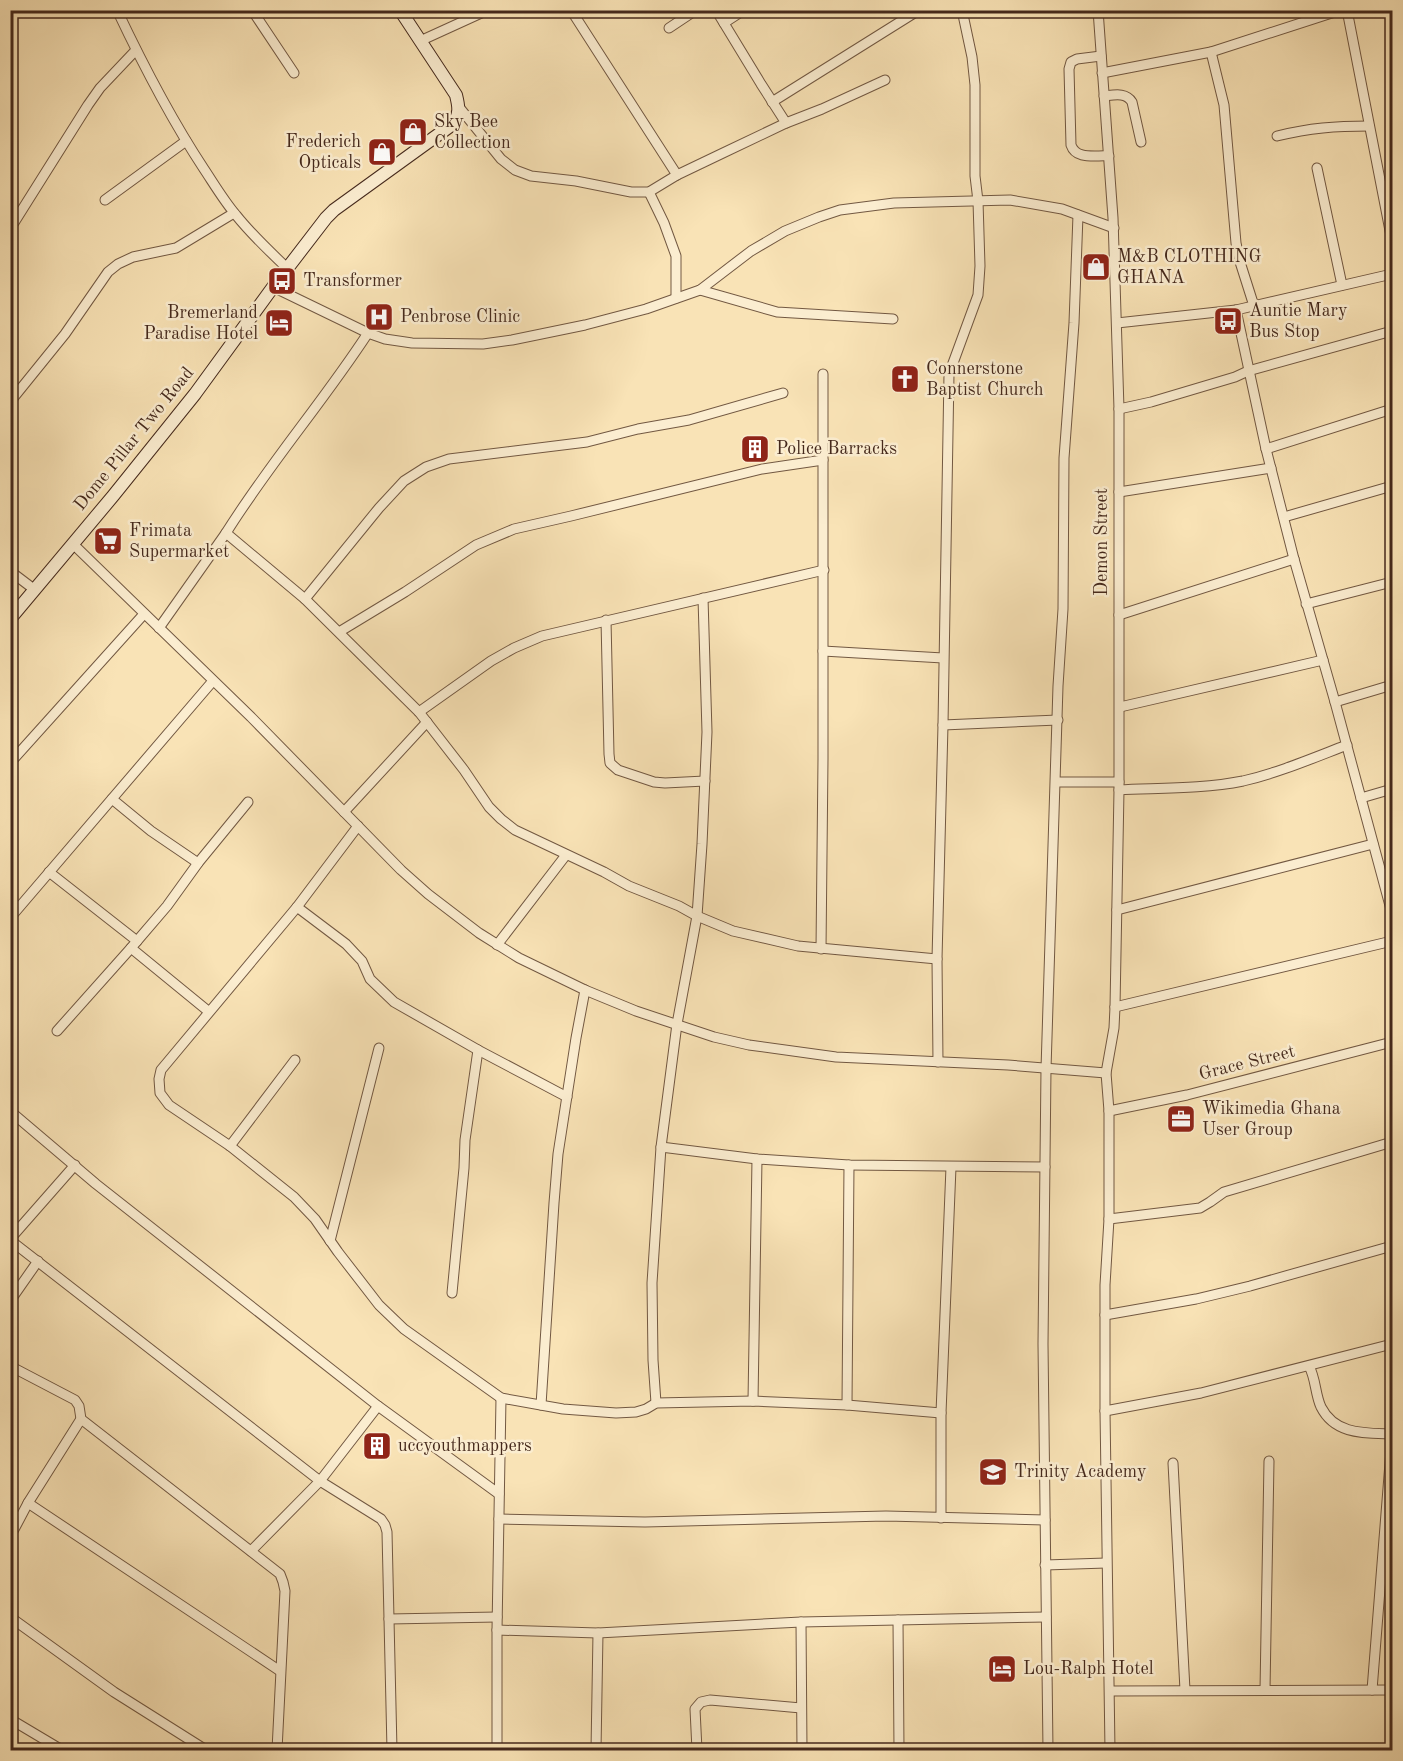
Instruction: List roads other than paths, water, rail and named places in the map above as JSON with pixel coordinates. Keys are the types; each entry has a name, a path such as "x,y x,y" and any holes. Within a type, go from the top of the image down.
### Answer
{"street":[{"path":"117,10 136,50 186,141 234,213 262,245 287,268"},
{"path":"252,10 294,73"},
{"path":"400,10 456,95 459,107 501,159 515,170 531,176 630,192 649,192 677,175 786,123 885,80"},
{"path":"420,41 488,10"},
{"path":"571,10 677,175"},
{"path":"669,28 696,10"},
{"path":"716,10 786,123"},
{"path":"724,23 744,10"},
{"path":"772,102 919,10"},
{"path":"938,1062 937,959 949,374 978,295 980,266 975,176 975,85 972,57 962,10"},
{"name":"Demon Street","path":"1098,10 1114,228 1119,409 1120,707 1117,910 1114,1028 1106,1072 1109,1111 1105,1411 1110,1750"},
{"path":"1102,74 1211,52 1341,10"},
{"path":"1347,10 1392,241"},
{"path":"10,229 88,105 100,88 136,50"},
{"path":"1211,52 1224,105 1236,243 1254,306"},
{"path":"1101,56 1071,62 1069,69 1071,145 1073,151 1079,155 1109,156"},
{"path":"1104,96 1125,95 1129,97 1141,142"},
{"name":"Dome Pillar Two Road","path":"10,619 195,394 287,268 334,210 453,124 458,117 459,107"},
{"path":"1277,136 1328,126 1369,126"},
{"path":"105,200 186,141"},
{"path":"1317,168 1342,285"},
{"path":"649,192 676,256 676,298"},
{"path":"273,287 368,333 397,341 464,345 493,343 576,327 646,309 700,290 751,251 785,231 840,210 871,205 1010,200 1045,205 1114,228"},
{"path":"10,402 65,334 108,273 118,264 133,257 176,248 234,213"},
{"path":"1048,1750 1043,1344 1046,1069 1063,609 1064,458 1078,215"},
{"path":"1117,323 1236,310 1392,274"},
{"path":"700,290 777,312 893,319"},
{"path":"1236,310 1266,449 1294,559 1373,844 1389,885 1392,913"},
{"path":"1119,409 1151,402 1248,371 1392,331"},
{"path":"159,628 254,489 340,375 368,333"},
{"path":"821,949 823,374"},
{"path":"305,599 379,508 404,481 426,467 449,459 587,442 638,429 689,420 783,393"},
{"path":"1266,449 1392,409"},
{"path":"339,632 476,546 514,529 762,469 823,460"},
{"path":"1119,492 1271,468"},
{"path":"1284,517 1392,486"},
{"path":"226,533 305,599 419,712 483,798 501,819 515,830 629,886 733,931 764,940 821,949 937,959"},
{"path":"73,544 212,682 251,717 401,870 428,894 497,945 519,958 585,990 636,1011 714,1037 786,1051 836,1057 1106,1072"},
{"path":"1119,615 1294,559"},
{"path":"419,712 468,676 514,648 542,636 824,570"},
{"path":"10,571 35,590"},
{"path":"1306,604 1392,582"},
{"path":"656,1403 652,1283 661,1147 677,1024 697,916 705,781 707,732 703,598"},
{"path":"10,764 144,614"},
{"path":"606,621 610,763 618,770 654,782 705,781"},
{"path":"823,651 943,658"},
{"path":"1120,707 1323,660"},
{"path":"10,918 212,682"},
{"path":"1335,702 1392,685"},
{"path":"943,725 1058,720"},
{"path":"344,812 427,722"},
{"path":"1056,782 1119,786 1213,785 1243,781 1347,745"},
{"path":"1361,798 1392,789"},
{"path":"112,799 151,831 198,863"},
{"path":"57,1031 134,945 248,802"},
{"path":"358,826 297,907 161,1070 160,1093 169,1105 230,1146 294,1197 315,1219 391,1318 501,1398 616,1413 636,1412 656,1403 753,1401 847,1405 941,1413"},
{"path":"1117,910 1373,844"},
{"path":"497,945 566,855"},
{"path":"49,872 208,1011"},
{"path":"297,907 346,944 362,961 370,979 394,1002 567,1097"},
{"path":"1115,1007 1392,941"},
{"path":"541,1405 558,1154 585,990"},
{"name":"Grace Street","path":"1109,1111 1187,1095 1392,1042"},
{"path":"330,1241 379,1048"},
{"path":"452,1293 465,1140 478,1050"},
{"path":"230,1146 295,1060"},
{"path":"10,1111 75,1166 378,1406 499,1494"},
{"path":"1108,1219 1200,1208 1224,1192 1392,1142"},
{"path":"661,1147 757,1159 849,1165 1045,1167"},
{"path":"753,1401 757,1159"},
{"path":"847,1405 849,1165"},
{"path":"75,1166 10,1240 320,1481 381,1519 385,1525 392,1750"},
{"path":"941,1518 941,1413 951,1167"},
{"path":"1105,1315 1196,1299 1392,1246"},
{"path":"10,1301 38,1261"},
{"path":"1105,1411 1201,1393 1392,1344"},
{"path":"10,1366 75,1400 80,1406 81,1419 28,1503 10,1537"},
{"path":"1309,1366 1314,1376 1321,1407 1338,1427 1361,1433 1392,1434"},
{"path":"497,1750 501,1398"},
{"path":"251,1551 320,1481 378,1406"},
{"path":"81,1419 280,1574 285,1591 277,1750"},
{"path":"1372,1690 1392,1438"},
{"path":"1265,1690 1269,1461"},
{"path":"1173,1463 1185,1690"},
{"path":"28,1503 280,1671"},
{"path":"499,1519 645,1522 886,1516 1045,1520"},
{"path":"1045,1565 1106,1563"},
{"path":"10,1617 114,1692 206,1750"},
{"path":"389,1619 497,1617"},
{"path":"497,1630 598,1633 801,1622 1046,1617"},
{"path":"898,1620 899,1750"},
{"path":"801,1622 802,1750"},
{"path":"596,1750 598,1633"},
{"path":"1110,1691 1392,1690"},
{"path":"697,1750 695,1709 701,1702 710,1700 801,1708"},
{"path":"10,1719 62,1750"}],"place":[{"name":"Sky Bee Collection","path":"413,132"},
{"name":"Frederich Opticals","path":"382,152"},
{"name":"M&B CLOTHING GHANA","path":"1096,267"},
{"name":"Transformer","path":"282,281"},
{"name":"Penbrose Clinic","path":"379,317"},
{"name":"Auntie Mary Bus Stop","path":"1228,321"},
{"name":"Bremerland Paradise Hotel","path":"279,323"},
{"name":"Connerstone Baptist Church","path":"905,379"},
{"name":"Police Barracks","path":"755,449"},
{"name":"Frimata Supermarket","path":"108,541"},
{"name":"Wikimedia Ghana User Group","path":"1181,1119"},
{"name":"uccyouthmappers","path":"377,1446"},
{"name":"Trinity Academy","path":"993,1472"},
{"name":"Lou-Ralph Hotel","path":"1002,1669"}]}
